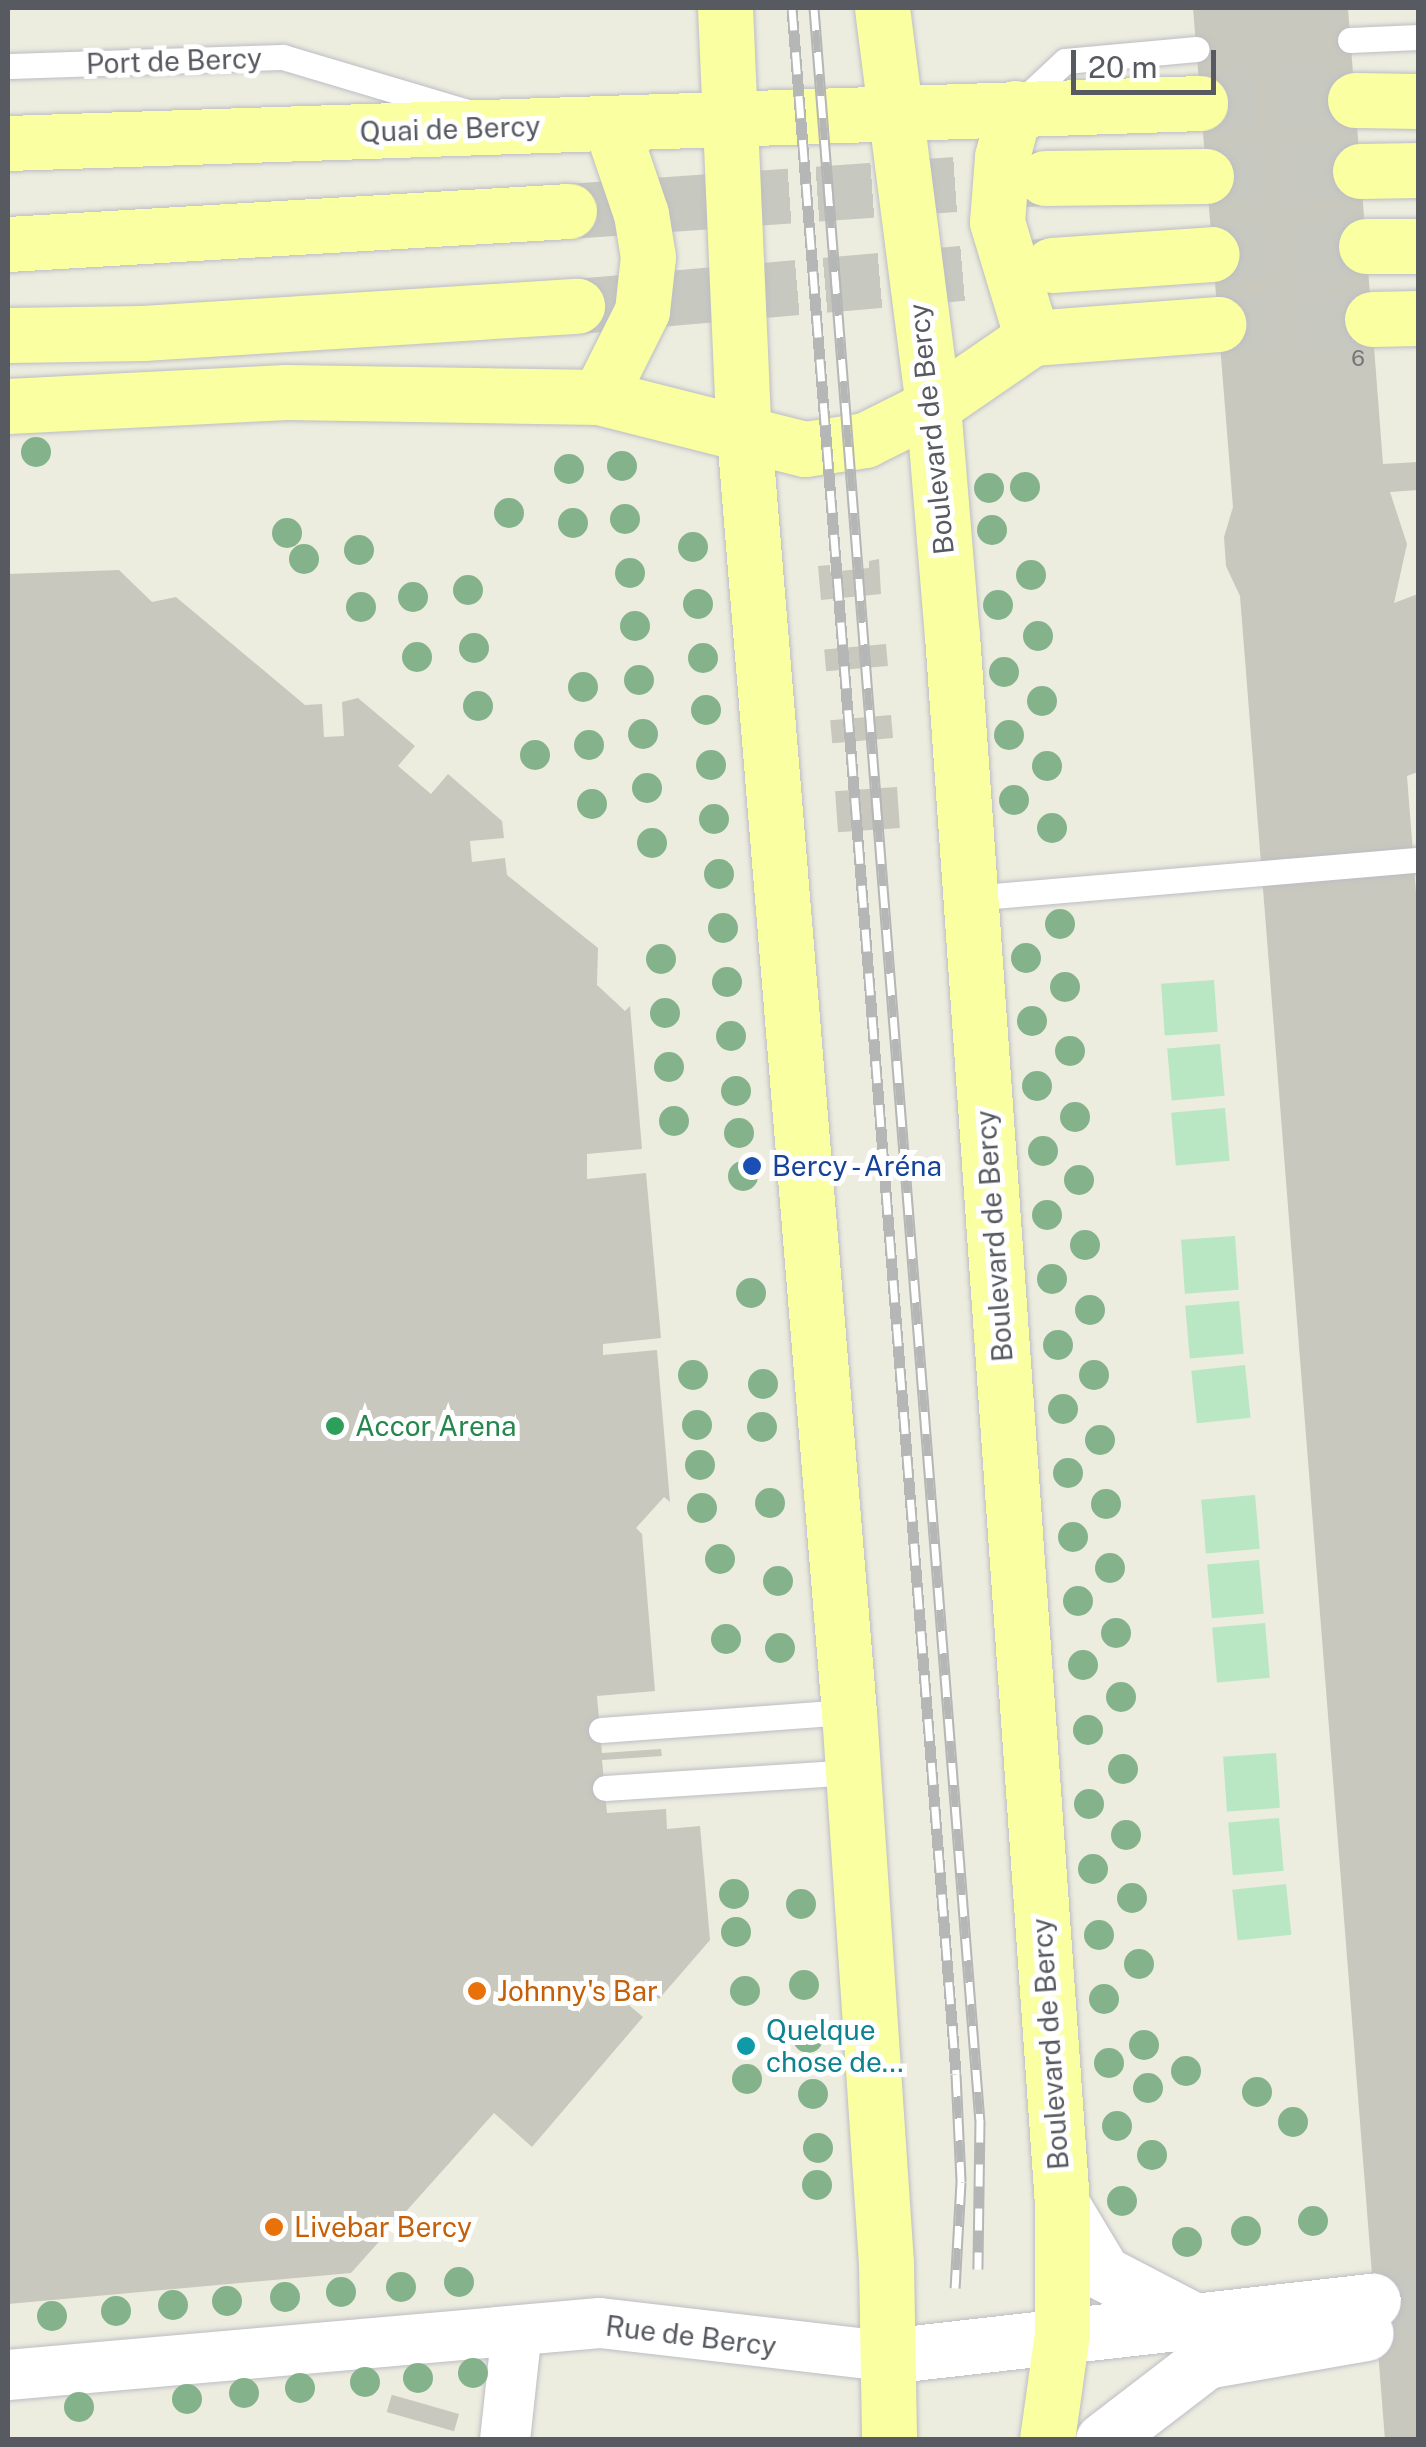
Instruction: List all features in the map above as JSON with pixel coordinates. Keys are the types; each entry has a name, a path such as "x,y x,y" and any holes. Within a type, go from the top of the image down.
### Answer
{"main road":[{"name":"Boulevard de Bercy","path":"884,20 892,111 933,406 972,898 1062,2205 1062,2334 1047,2440"},
{"path":"727,31 734,119 744,435 849,1712 889,2440"},
{"path":"1354,100 1418,101"},
{"name":"Quai de Bercy","path":"8,143 610,126 892,111 1200,103"},
{"path":"1015,108 1002,158 997,222 1032,338"},
{"path":"599,397 642,311 648,258 641,214 610,126"},
{"path":"1360,171 1418,170"},
{"path":"1045,178 1206,176"},
{"path":"8,244 569,211"},
{"path":"1052,264 1212,254"},
{"path":"8,335 144,334 578,306"},
{"path":"8,406 286,392 599,397 806,449 852,443 933,406 1032,338 1218,324"}],"street":[{"path":"1062,2205 1110,2280 1190,2318"},
{"name":"Rue de Bercy","path":"8,2375 600,2324 887,2356 1190,2318 1374,2316 1206,2361 1103,2440"},
{"path":"505,2440 515,2348"}],"lane":[{"path":"1350,40 1418,37"},
{"path":"1015,108 1065,61 1196,49"},
{"name":"Port de Bercy","path":"8,66 283,58 511,127"},
{"path":"972,898 1418,860"},
{"path":"601,1730 849,1712"},
{"path":"605,1788 853,1772"}],"green space":[{"path":"1214,980 1218,1032 1165,1036 1161,984"},
{"path":"1220,1044 1225,1096 1172,1100 1167,1049"},
{"path":"1225,1108 1230,1161 1176,1166 1171,1113"},
{"path":"1235,1236 1239,1290 1185,1294 1181,1240"},
{"path":"1239,1301 1244,1354 1190,1359 1185,1306"},
{"path":"1245,1365 1251,1418 1197,1423 1191,1371"},
{"path":"1255,1495 1260,1549 1206,1554 1201,1500"},
{"path":"1259,1560 1264,1614 1212,1618 1207,1565"},
{"path":"1265,1623 1270,1678 1217,1682 1212,1628"},
{"path":"1276,1753 1280,1808 1227,1812 1223,1757"},
{"path":"1279,1818 1284,1871 1233,1875 1228,1822"},
{"path":"1286,1884 1291,1935 1238,1940 1232,1890"}],"building":[{"path":"1193,8 1348,8 1383,464 1418,462 1418,490 1390,492 1407,544 1394,603 1418,594 1418,772 1407,776 1418,918 1418,2440 1385,2440 1240,596 1226,566 1224,537 1233,507"},
{"path":"879,559 881,594 821,600 818,566 830,565 830,572 869,568 869,561"},
{"name":"Accor Arena","path":"119,570 152,602 176,597 305,705 322,704 324,737 344,736 342,702 358,698 415,746 398,766 431,794 448,774 502,821 504,838 470,841 472,862 505,858 507,875 598,948 597,985 625,1011 630,1006 642,1149 587,1154 587,1179 646,1173 661,1338 603,1344 603,1355 657,1350 670,1502 664,1497 636,1528 642,1534 655,1691 597,1696 602,1753 661,1749 662,1756 602,1760 607,1813 666,1809 667,1829 700,1826 710,1940 659,1999 632,1977 616,1994 643,2017 532,2147 494,2113 351,2273 8,2304 8,574"},
{"path":"886,644 888,666 826,671 824,649"},
{"path":"891,715 893,738 832,743 830,720"},
{"path":"897,787 900,828 838,832 835,791"},
{"path":"392,2395 459,2414 454,2431 387,2412"}],"tunnel":[{"path":"1200,103 1355,100"},
{"path":"1206,176 1360,171"},
{"path":"569,211 1045,178"},
{"path":"1212,254 1366,246"},
{"path":"577,306 1052,265"},
{"path":"1218,324 1372,319"},
{"path":"1373,2301 1418,2297"}],"railway":[{"path":"792,8 956,2074 961,2182 955,2288"},
{"path":"814,8 980,2120 978,2269"}],"place":[{"name":"Bercy - Aréna","path":"752,1166"},
{"name":"Accor Arena","path":"335,1426"},
{"name":"Johnny's Bar","path":"477,1991"},
{"name":"Quelque chose de...","path":"746,2046"},
{"name":"Livebar Bercy","path":"274,2227"}]}
